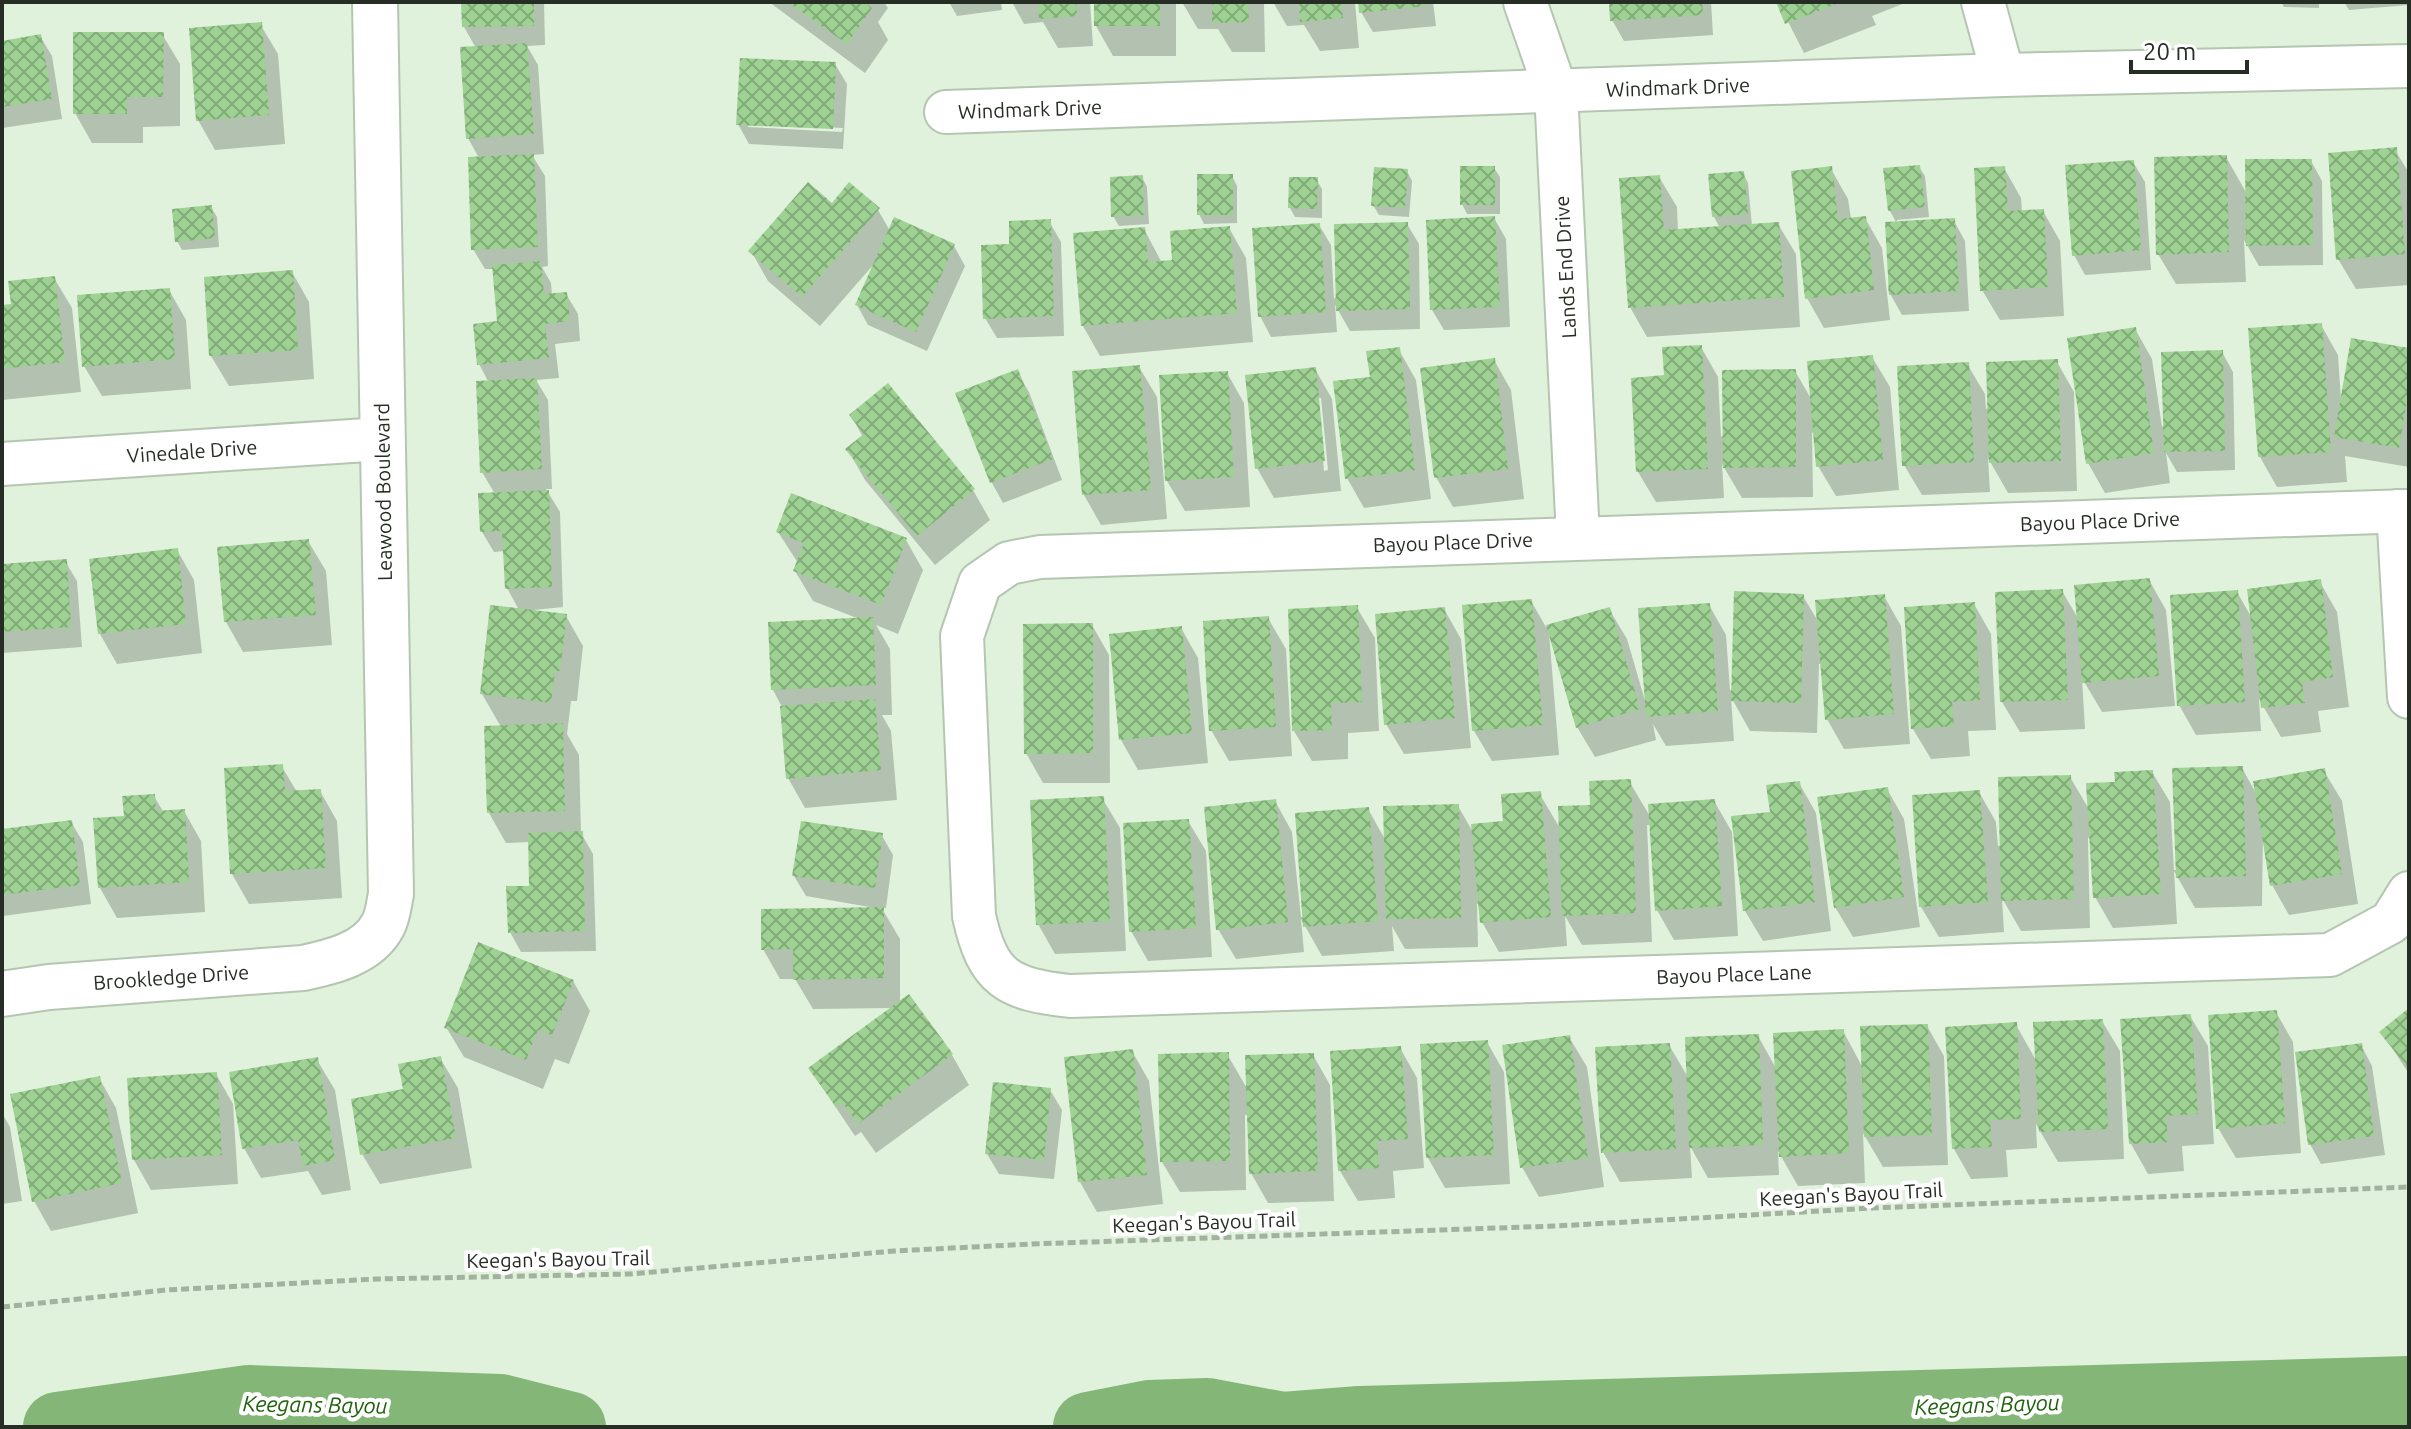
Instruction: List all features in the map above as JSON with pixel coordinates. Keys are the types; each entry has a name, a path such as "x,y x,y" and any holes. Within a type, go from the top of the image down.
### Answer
{"street":[{"name":"Leawood Boulevard","path":"341,960 367,942 383,925 391,894 375,2"},
{"name":"Lands End Drive","path":"1525,2 1556,91 1578,537"},
{"path":"1983,2 2003,75"},
{"name":"Windmark Drive","path":"946,112 2003,75 2409,66"},
{"name":"Vinedale Drive","path":"2,464 382,439"},
{"path":"2404,511 2409,697"},
{"name":"Bayou Place Drive","path":"1070,996 1027,991 998,976 981,950 974,916 962,636 980,583 1009,563 1040,557 2404,511"},
{"name":"Bayou Place Lane","path":"1070,996 2330,955 2400,907"},
{"name":"Brookledge Drive","path":"2,994 64,986 303,968 341,960"}],"path":[{"name":"Keegan's Bayou Trail","path":"2,1307 166,1290 376,1279 630,1274 1001,1245 1556,1226 1873,1208 2409,1187"}],"building":[{"path":"461,2 534,2 534,26 462,27"},
{"path":"788,2 864,2 872,8 847,44"},
{"path":"1038,2 1076,2 1077,16 1039,19"},
{"path":"1094,2 1160,2 1160,26 1094,26"},
{"path":"1212,2 1248,2 1249,22 1212,23"},
{"path":"1299,2 1341,2 1343,18 1300,22"},
{"path":"1358,2 1425,2 1426,6 1359,13"},
{"path":"1609,2 1702,2 1703,15 1610,21"},
{"path":"1776,2 1841,2 1785,24"},
{"path":"262,22 269,115 196,121 189,28"},
{"path":"73,32 164,32 163,97 127,97 127,114 73,114"},
{"path":"41,34 52,99 2,107 2,41"},
{"path":"527,43 534,134 466,139 460,47"},
{"path":"740,58 836,62 833,129 736,125"},
{"path":"2397,147 2405,254 2336,260 2328,153"},
{"path":"534,154 538,247 471,250 468,157"},
{"path":"2227,155 2229,252 2156,255 2154,157"},
{"path":"2245,159 2312,159 2313,245 2246,246"},
{"path":"2134,160 2141,250 2072,256 2065,165"},
{"path":"1920,165 1925,207 1888,211 1883,168"},
{"path":"1460,166 1495,166 1495,205 1460,205"},
{"path":"1832,166 1838,219 1866,216 1874,290 1805,299 1791,171"},
{"path":"2005,166 2008,211 2044,209 2048,287 1980,291 1974,168"},
{"path":"1374,167 1408,169 1405,208 1371,206"},
{"path":"1744,171 1748,214 1712,217 1708,174"},
{"path":"1197,174 1233,174 1233,215 1197,215"},
{"path":"1143,175 1144,215 1111,217 1110,177"},
{"path":"1660,175 1664,230 1779,222 1784,297 1628,308 1619,178"},
{"path":"1289,177 1318,177 1317,209 1288,208"},
{"path":"808,182 832,203 849,182 880,208 802,297 748,251"},
{"path":"212,205 215,238 175,242 172,209"},
{"path":"1495,216 1500,307 1430,310 1426,220"},
{"path":"894,217 955,244 916,332 855,305"},
{"path":"1955,218 1959,291 1889,295 1885,222"},
{"path":"1051,219 1054,316 983,319 981,245 1009,244 1009,221"},
{"path":"1408,222 1410,309 1336,311 1334,224"},
{"path":"1320,223 1326,312 1258,317 1252,228"},
{"path":"1230,226 1237,313 1081,326 1073,233 1145,227 1148,262 1172,260 1170,231"},
{"path":"541,261 544,294 567,292 570,321 545,324 549,358 477,365 473,324 497,321 492,265"},
{"path":"293,270 298,350 209,356 204,277"},
{"path":"55,276 65,362 2,369 2,305 11,304 8,281"},
{"path":"170,288 175,359 82,367 77,295"},
{"path":"2322,323 2331,452 2258,457 2248,328"},
{"path":"2136,327 2154,453 2086,464 2067,338"},
{"path":"2351,338 2409,348 2409,387 2399,448 2334,437"},
{"path":"1702,345 1708,469 1636,472 1631,378 1664,375 1662,347"},
{"path":"1400,347 1415,470 1345,479 1333,381 1370,377 1366,351"},
{"path":"2223,350 2225,451 2164,452 2161,352"},
{"path":"1873,355 1883,460 1816,467 1807,361"},
{"path":"1495,358 1508,469 1434,478 1420,368"},
{"path":"2058,359 2061,461 1989,463 1986,362"},
{"path":"1969,362 1974,462 1902,466 1897,366"},
{"path":"1140,365 1151,490 1082,495 1072,371"},
{"path":"1316,367 1325,461 1255,469 1245,375"},
{"path":"1018,369 1053,459 990,483 955,393"},
{"path":"1796,369 1796,467 1723,468 1722,370"},
{"path":"1228,371 1234,477 1165,481 1159,375"},
{"path":"537,378 542,469 480,473 476,381"},
{"path":"888,383 975,489 917,536 845,449 864,434 849,415"},
{"path":"549,490 552,587 505,589 502,531 480,532 478,493"},
{"path":"791,493 907,538 881,605 793,571 804,543 776,532"},
{"path":"309,539 316,615 224,622 217,547"},
{"path":"178,548 186,624 98,634 89,559"},
{"path":"67,559 71,627 2,632 2,564"},
{"path":"2150,578 2159,676 2082,683 2074,585"},
{"path":"2321,579 2333,677 2302,682 2305,703 2261,708 2247,589"},
{"path":"2063,589 2068,700 2000,702 1995,592"},
{"path":"2238,590 2245,702 2177,706 2170,595"},
{"path":"1734,591 1804,594 1801,703 1731,701"},
{"path":"1885,594 1894,714 1825,720 1815,600"},
{"path":"1532,599 1543,725 1472,731 1462,605"},
{"path":"1975,602 1980,700 1952,702 1954,726 1911,729 1904,607"},
{"path":"1710,603 1718,711 1646,717 1638,608"},
{"path":"490,605 567,614 560,671 555,671 551,703 480,694"},
{"path":"1358,605 1362,702 1331,703 1332,730 1292,731 1288,609"},
{"path":"1445,607 1455,718 1384,725 1375,614"},
{"path":"1610,607 1640,709 1576,728 1546,625"},
{"path":"1269,616 1276,727 1209,731 1203,621"},
{"path":"873,617 876,685 771,690 768,622"},
{"path":"1093,623 1093,753 1024,754 1023,624"},
{"path":"1182,626 1192,733 1119,740 1109,634"},
{"path":"875,699 881,770 786,779 780,706"},
{"path":"563,723 565,811 487,813 484,726"},
{"path":"283,764 285,791 321,789 326,868 230,874 224,768"},
{"path":"2243,766 2246,876 2176,878 2172,768"},
{"path":"2325,768 2342,874 2270,886 2253,781"},
{"path":"2153,770 2161,894 2093,898 2086,783 2115,782 2114,772"},
{"path":"2071,775 2074,899 2001,901 1998,777"},
{"path":"1631,779 1636,913 1562,916 1558,806 1590,805 1589,781"},
{"path":"1800,781 1815,902 1743,911 1731,816 1770,812 1766,785"},
{"path":"1888,787 1904,897 1834,908 1817,797"},
{"path":"1980,790 1988,902 1919,907 1912,795"},
{"path":"1541,791 1551,917 1480,923 1471,824 1503,821 1501,794"},
{"path":"155,794 156,811 185,809 189,882 98,888 93,818 124,816 122,796"},
{"path":"1104,796 1110,921 1036,925 1030,800"},
{"path":"1276,799 1288,922 1216,930 1204,807"},
{"path":"1715,799 1722,906 1655,911 1648,804"},
{"path":"1459,804 1461,918 1386,919 1383,806"},
{"path":"1369,807 1378,921 1303,927 1295,813"},
{"path":"1189,819 1196,928 1129,932 1123,823"},
{"path":"72,820 80,885 2,895 2,829"},
{"path":"801,821 883,833 875,888 792,876"},
{"path":"583,831 585,931 508,933 506,886 529,886 528,833"},
{"path":"884,907 884,978 793,980 793,949 761,950 761,909"},
{"path":"478,942 574,980 552,1035 538,1030 526,1060 444,1028"},
{"path":"909,994 953,1054 858,1124 843,1103 836,1107 808,1068"},
{"path":"2409,1008 2409,1069 2379,1032"},
{"path":"2277,1010 2285,1123 2216,1129 2208,1015"},
{"path":"2191,1014 2198,1114 2166,1116 2168,1142 2129,1144 2120,1019"},
{"path":"2103,1019 2108,1129 2039,1132 2033,1022"},
{"path":"2017,1022 2021,1119 1990,1120 1992,1147 1952,1149 1945,1027"},
{"path":"1928,1024 1932,1135 1864,1137 1860,1026"},
{"path":"1844,1029 1849,1153 1779,1157 1773,1033"},
{"path":"1759,1034 1763,1145 1689,1148 1685,1037"},
{"path":"1570,1035 1588,1158 1520,1168 1502,1045"},
{"path":"1488,1040 1494,1155 1426,1158 1420,1044"},
{"path":"1670,1043 1676,1149 1601,1153 1595,1047"},
{"path":"2362,1043 2374,1136 2308,1145 2295,1052"},
{"path":"1401,1046 1408,1139 1377,1141 1379,1168 1338,1171 1330,1051"},
{"path":"1133,1049 1147,1175 1078,1182 1064,1057"},
{"path":"1229,1052 1230,1161 1160,1162 1158,1054"},
{"path":"1314,1053 1318,1171 1249,1174 1245,1055"},
{"path":"441,1056 456,1138 360,1155 351,1099 403,1089 398,1064"},
{"path":"318,1057 335,1160 303,1166 298,1140 242,1149 229,1072"},
{"path":"217,1072 222,1155 132,1160 127,1078"},
{"path":"100,1076 122,1183 32,1202 10,1094"},
{"path":"993,1082 1051,1088 1044,1160 985,1154"}],"waterway":[{"name":"Keegans Bayou","path":"1088,1427 1149,1415 1207,1413 1283,1427 1360,1421 2409,1391"},
{"name":"Keegans Bayou","path":"58,1427 249,1400 500,1409 571,1427"}]}
